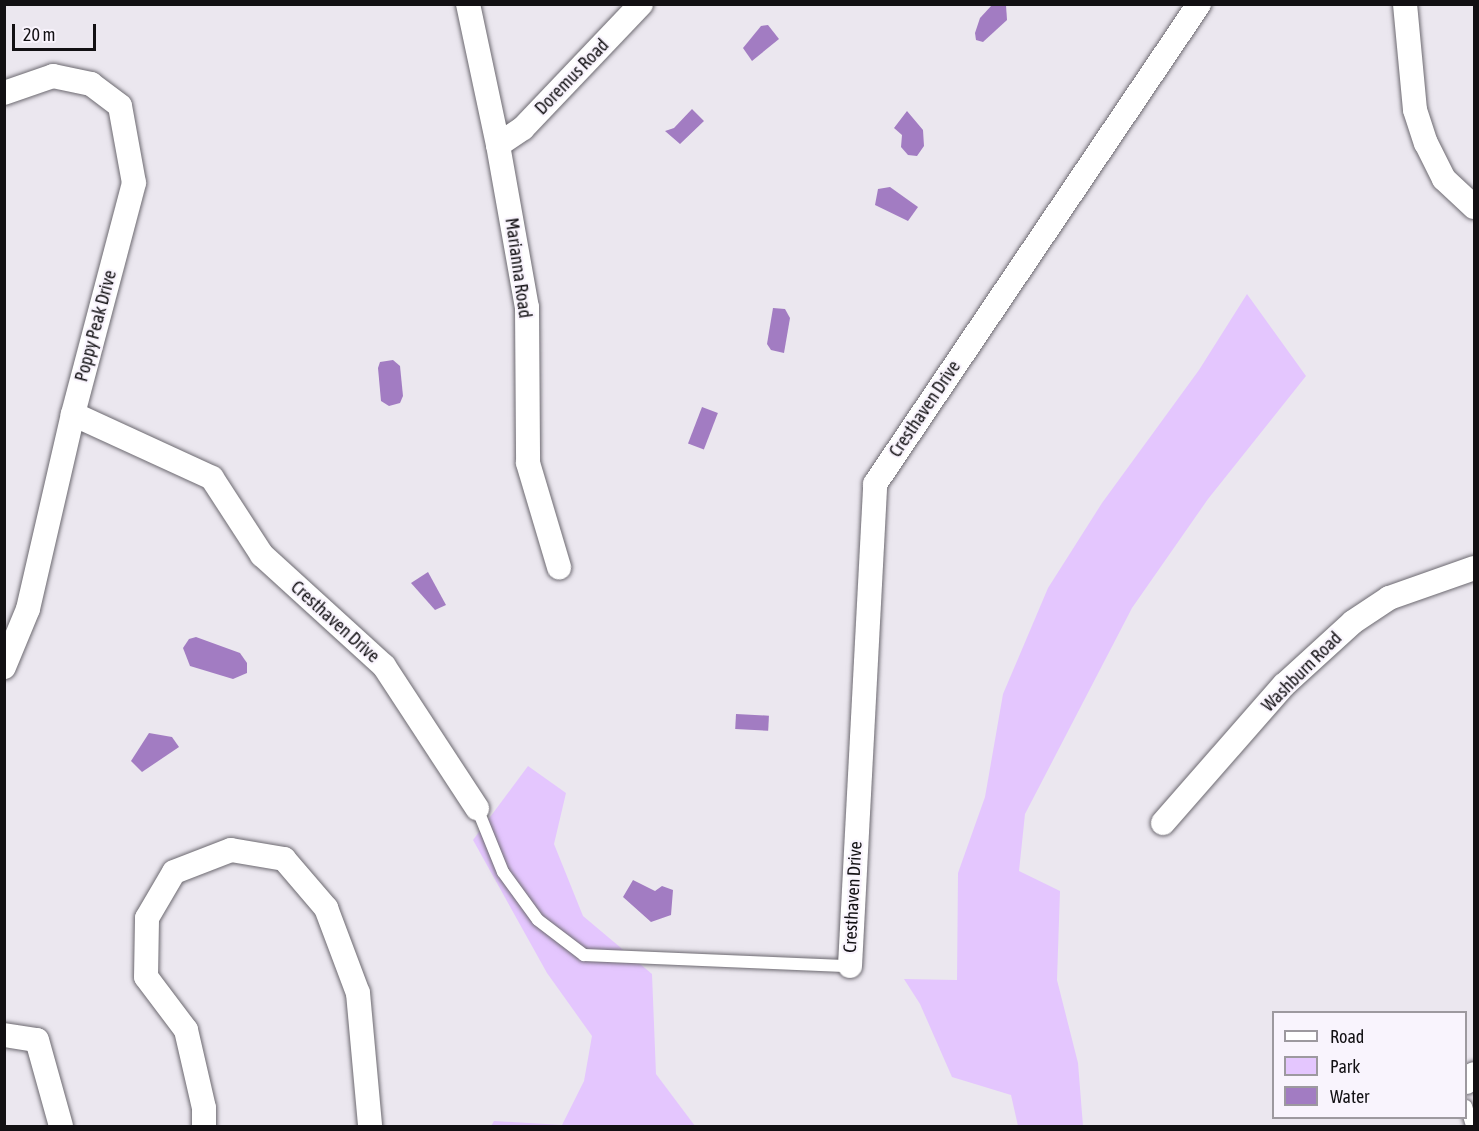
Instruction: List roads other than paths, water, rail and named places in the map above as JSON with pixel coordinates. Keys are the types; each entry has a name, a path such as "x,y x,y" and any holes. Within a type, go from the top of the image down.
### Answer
{"street":[{"name":"Marianna Road","path":"468,4 498,145 527,307 528,463 560,567"},
{"name":"Doremus Road","path":"498,145 522,128 641,4"},
{"name":"Cresthaven Drive","path":"850,966 875,484 1198,4"},
{"path":"1405,4 1415,110 1426,143 1444,179 1474,207"},
{"name":"Poppy Peak Drive","path":"4,93 52,76 91,84 120,106 134,183 73,414 28,609 4,668"},
{"name":"Cresthaven Drive","path":"73,414 212,478 262,555 384,666 477,808"},
{"name":"Washburn Road","path":"1163,824 1284,685 1353,622 1389,598 1474,567"},
{"path":"204,1126 204,1107 186,1030 146,977 147,918 174,872 231,850 284,859 326,908 358,993 370,1126"},
{"path":"4,1035 37,1040 61,1126"}],"lane":[{"name":"Cresthaven Drive","path":"477,808 503,872 538,920 584,955 850,966"},
{"path":"1467,1109 1472,1126"}],"water":[{"path":"992,5 1006,5 1007,20 983,42 976,40 975,33 980,18"},
{"path":"768,25 779,39 752,61 743,48 761,26"},
{"path":"692,109 704,121 680,144 665,131 674,128"},
{"path":"907,111 923,130 924,146 917,156 908,155 901,147 902,135 894,128"},
{"path":"890,187 918,207 908,221 875,205 878,189"},
{"path":"773,308 785,309 790,318 784,353 771,350 767,344"},
{"path":"393,360 400,366 403,396 400,403 389,406 381,401 378,368 380,362"},
{"path":"702,407 718,413 704,450 688,443"},
{"path":"428,572 446,605 435,610 411,583"},
{"path":"196,637 240,653 247,663 247,673 233,679 190,666 183,648 189,639"},
{"path":"736,714 769,716 768,731 735,729"},
{"path":"149,733 172,737 179,747 142,772 131,761"},
{"path":"633,880 655,891 662,886 673,890 671,915 651,922 623,897"}]}
